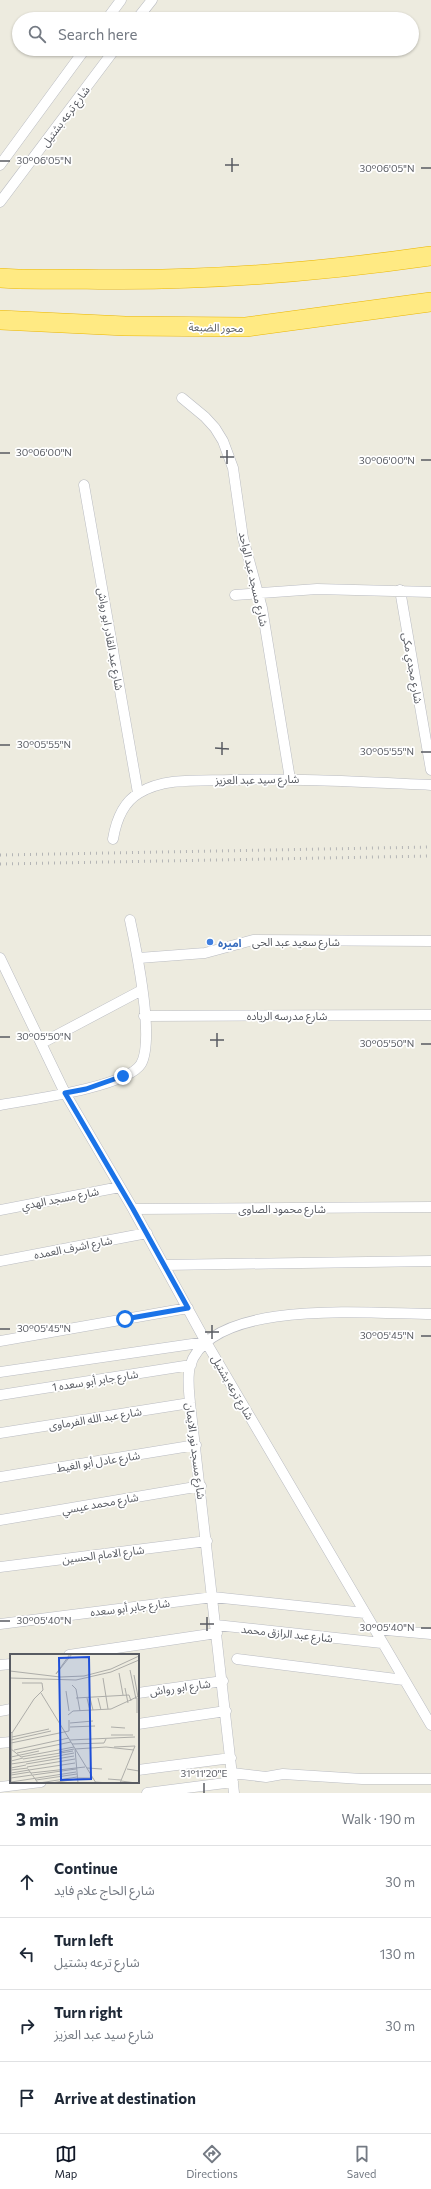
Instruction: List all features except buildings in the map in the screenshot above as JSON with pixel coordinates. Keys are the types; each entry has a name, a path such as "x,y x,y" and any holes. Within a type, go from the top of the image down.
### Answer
{"highway":[{"path":"0,278 122,280 242,276 360,266 431,256"},
{"name":"محور الضبعة","path":"0,320 125,326 246,328 431,302"}],"street":[{"path":"113,12 122,0"},
{"path":"143,12 152,0"},
{"name":"شارع ترعه بشتيل","path":"0,165 80,56"},
{"name":"شارع ترعه بشتيل","path":"0,202 110,56"},
{"name":"شارع مسجد عبد الواحد","path":"182,398 205,416 223,441 233,468 243,538 259,593 290,778"},
{"name":"شارع عبد القادر ابو رواش","path":"84,485 138,793"},
{"path":"235,595 317,589 431,592"},
{"name":"شارع مجدي مكى","path":"400,590 431,770"},
{"name":"شارع سيد عبد العزيز","path":"113,839 116,821 125,806 138,793 156,785 185,781 290,778 431,785"},
{"path":"0,1105 86,1089 134,1072 141,1064 144,1053 144,1016 139,958 130,920"},
{"name":"شارع سعيد عبد الحى","path":"139,958 205,953 253,940 431,941"},
{"name":"شارع ترعه بشتيل","path":"0,958 65,1093 120,1186 206,1342 431,1725"},
{"path":"42,1043 142,990"},
{"name":"شارع مدرسه الرياده","path":"144,1016 431,1014"},
{"name":"شارع مسجد الهدي","path":"0,1210 120,1186"},
{"name":"شارع محمود الصاوى","path":"133,1209 431,1207"},
{"name":"شارع اشرف العمده","path":"0,1261 146,1233"},
{"path":"164,1265 431,1261"},
{"path":"0,1341 188,1308"},
{"name":"شارع مسجد نور الايمان","path":"234,1793 201,1486 190,1403 189,1375 191,1365 206,1342 228,1329 244,1323 271,1317 316,1312 431,1314"},
{"path":"0,1372 206,1342"},
{"name":"شارع جابر أبو سعده 1","path":"0,1395 191,1365"},
{"name":"شارع عبد الله الفرماوى","path":"0,1433 190,1403"},
{"name":"شارع عادل أبو الغيط","path":"0,1477 196,1445"},
{"name":"شارع محمد عيسي","path":"0,1520 201,1486"},
{"name":"شارع الامام الحسين","path":"0,1567 207,1541"},
{"name":"شارع جابر أبو سعده","path":"0,1624 213,1597 365,1613"},
{"name":"شارع عبد الرازق محمد","path":"75,1654 217,1629 382,1643"},
{"path":"374,1629 431,1634"},
{"path":"237,1659 404,1680"},
{"path":"0,1665 10,1664"},
{"name":"شارع ابو رواش","path":"139,1692 223,1681"},
{"path":"0,1711 10,1709"},
{"path":"139,1724 226,1711"},
{"path":"0,1743 10,1742"},
{"path":"139,1770 231,1758"},
{"path":"147,1793 233,1778 266,1777 283,1774 362,1779 431,1780"},
{"path":"0,1787 33,1783"}],"railway":[{"path":"0,855 431,847"},
{"path":"0,864 431,856"}],"place":[{"name":"اميره","path":"210,942"}],"route":[{"path":"123,1076 86,1089 65,1093 133,1209 188,1308 125,1319"}]}
